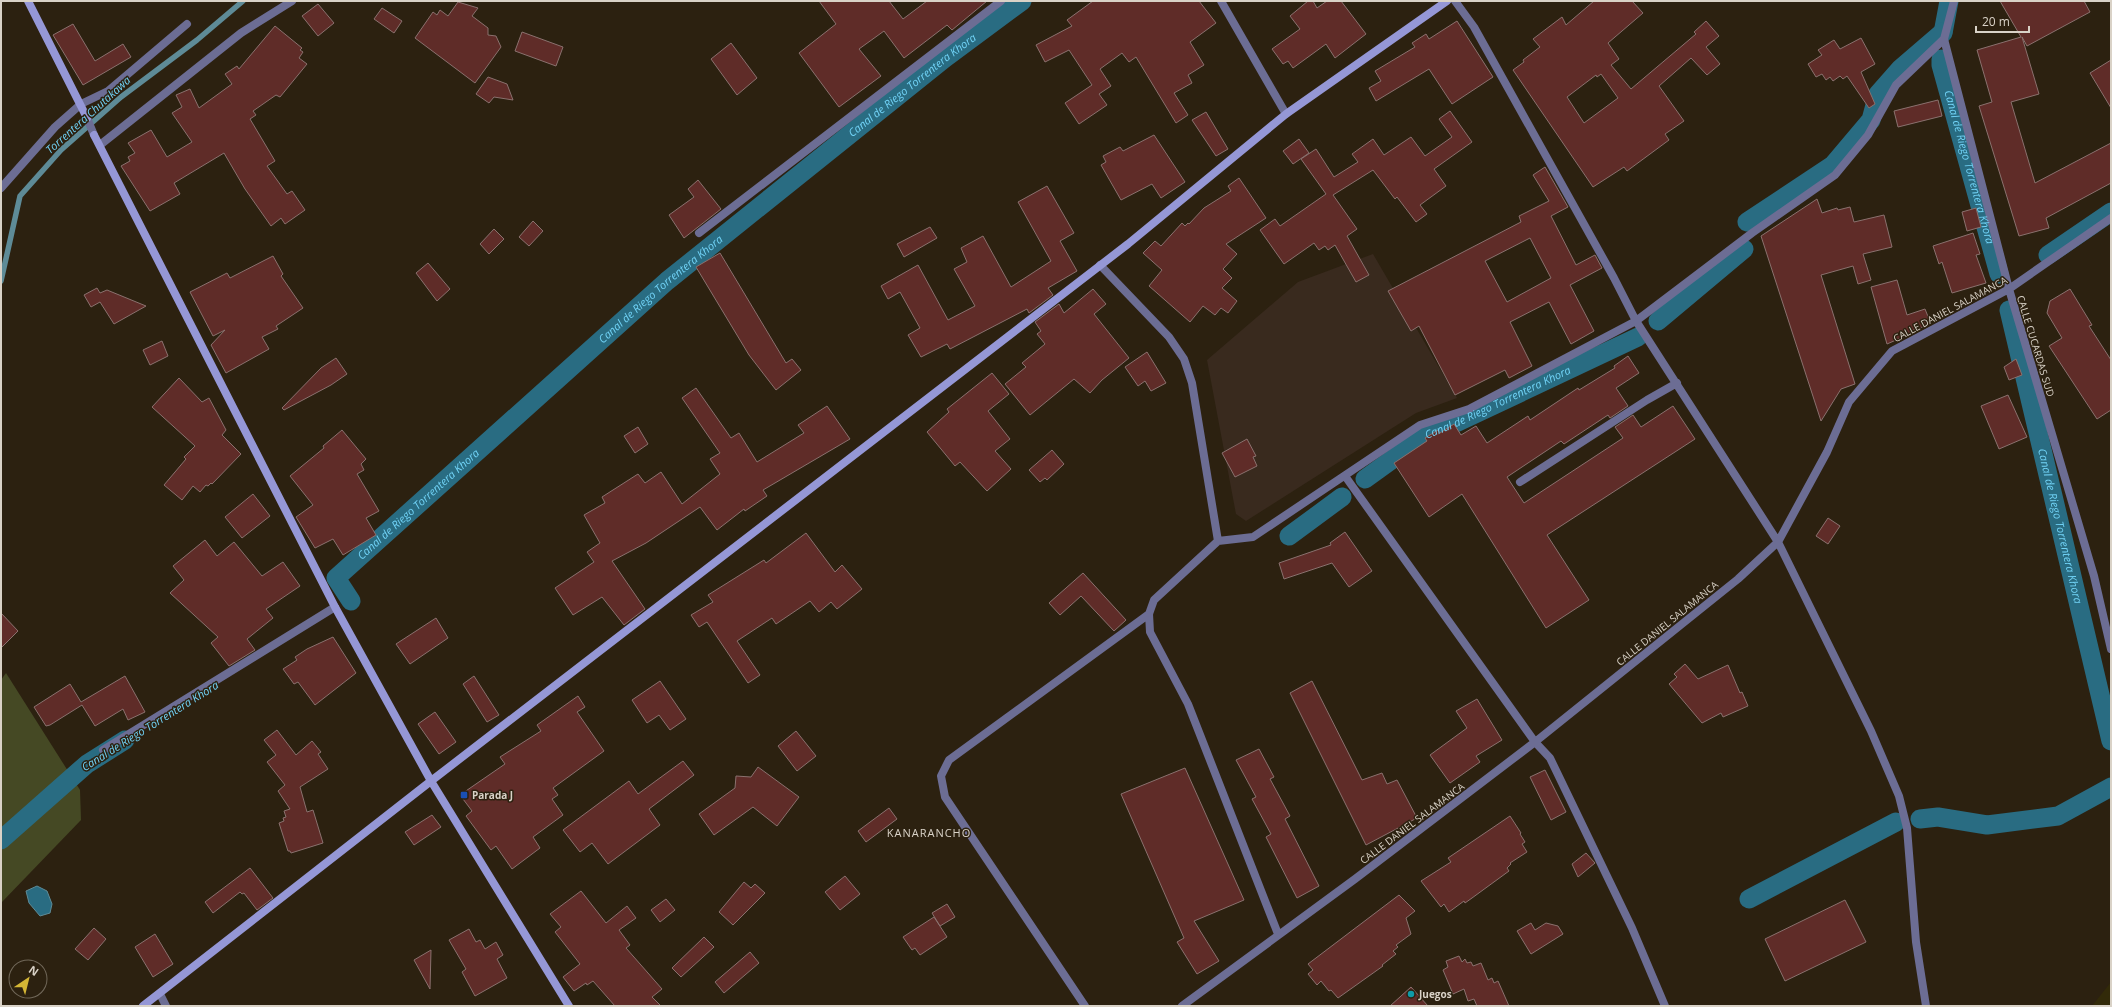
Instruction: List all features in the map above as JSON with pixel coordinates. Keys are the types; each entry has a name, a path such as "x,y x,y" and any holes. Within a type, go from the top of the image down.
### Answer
{"main road":[{"path":"28,1 87,118"},
{"path":"143,1006 431,781 1128,244 1286,114 1447,1"},
{"path":"94,135 335,607 431,781 569,1006"}],"street":[{"path":"100,145 241,33 292,1"},
{"path":"699,233 1001,1"},
{"path":"1220,1 1286,114"},
{"path":"1455,1 1478,34 1614,278 1636,321 1778,542 1871,731 1899,796 1907,828 1916,942 1926,1006"},
{"name":"CALLE CUCARDAS SUD","path":"1954,1 1944,39 2009,289 2094,576 2111,649"},
{"path":"1,188 56,127 81,104 108,92 187,24"},
{"path":"1278,934 1188,704 1150,632 1149,614 1154,600 1218,541 1253,538 1420,425 1469,409 1636,321 1752,233 1835,175 1868,135 1896,85 1944,39"},
{"path":"87,118 94,135"},
{"name":"CALLE DANIEL SALAMANCA","path":"1182,1006 1278,934 1355,879 1535,742 1738,579 1778,542 1827,452 1849,402 1892,351 2009,289 2111,218"},
{"path":"1100,265 1169,337 1184,359 1192,383 1218,541"},
{"path":"1520,482 1647,400 1677,384"},
{"path":"1345,476 1535,742 1550,758 1632,928 1666,1006"},
{"path":"103,750 335,607"},
{"path":"1085,1006 945,797 941,776 949,760 1149,614"},
{"path":"160,994 166,1006"}],"shaded area":[{"path":"1373,254 1457,398 1416,413 1246,521 1236,514 1207,360 1298,282"}],"green space":[{"path":"6,673 80,790 81,820 1,903 1,680"}],"sand":[{"path":"2111,982 2111,1006 2092,1006"}],"water":[{"path":"37,886 47,891 52,904 50,913 40,916 29,903 26,891"}],"building":[{"path":"819,1 889,1 903,19 927,1 987,1 952,30 947,25 904,58 884,31 859,49 881,76 839,107 799,53 836,24"},
{"path":"1093,1 1199,1 1216,23 1190,42 1204,65 1188,75 1192,83 1174,93 1188,115 1176,123 1136,57 1129,62 1122,53 1100,69 1111,86 1099,94 1107,105 1079,124 1065,103 1092,85 1069,50 1045,62 1036,45 1072,26 1067,20"},
{"path":"1308,1 1313,1 1317,8 1327,1 1341,1 1366,34 1335,58 1326,44 1293,68 1288,61 1283,64 1272,49 1300,29 1290,16"},
{"path":"1594,1 1632,1 1643,13 1608,43 1619,59 1611,65 1631,89 1696,34 1694,32 1706,21 1719,36 1706,47 1720,64 1707,75 1691,58 1659,86 1684,121 1665,134 1669,140 1627,171 1624,167 1593,187 1513,70 1540,47 1533,39 1562,17 1566,25","holes":["1601,74 1618,98 1584,123 1567,97 1596,75 1597,77"]},
{"path":"2000,1 2084,1 2090,12 2027,46 2022,37 2039,94 2011,102 2035,183 2111,143 2111,183 2046,218 2049,228 2019,236 1979,106 1992,102 1977,50 2021,37"},
{"path":"458,2 478,8 472,16 488,28 488,35 496,36 501,47 475,83 415,38 433,12 437,15 440,10 448,16"},
{"path":"318,4 334,23 318,36 302,16"},
{"path":"382,8 402,21 394,33 374,19"},
{"path":"1457,21 1493,77 1452,104 1429,69 1376,101 1369,88 1381,81 1375,71 1415,47 1412,43 1426,34 1429,39"},
{"path":"73,24 95,61 123,44 131,57 83,85 53,35"},
{"path":"275,26 302,48 300,50 303,52 299,58 307,64 280,97 276,95 253,111 256,115 250,119 275,161 267,166 287,194 292,191 305,210 285,224 281,218 271,226 245,189 224,153 174,183 180,194 150,211 121,166 130,161 128,157 135,153 128,143 151,130 167,157 192,142 172,113 182,107 176,95 190,89 199,108 232,84 225,74 237,66 239,69"},
{"path":"522,32 563,47 556,66 515,51"},
{"path":"1861,38 1875,64 1861,72 1875,104 1869,108 1847,76 1843,79 1840,76 1833,81 1830,77 1826,80 1822,74 1816,77 1808,64 1822,55 1818,50 1834,40 1840,49"},
{"path":"731,43 757,78 737,95 711,59"},
{"path":"2111,60 2111,108 2090,73"},
{"path":"488,77 507,84 513,100 494,97 489,103 476,94"},
{"path":"1938,100 1942,116 1898,127 1894,111"},
{"path":"1450,111 1472,142 1434,169 1446,186 1420,205 1427,214 1416,222 1397,197 1395,199 1373,170 1333,195 1357,229 1347,236 1369,275 1356,282 1335,245 1328,250 1325,246 1319,250 1314,243 1284,264 1260,230 1275,219 1280,226 1326,194 1301,159 1316,149 1334,177 1358,162 1352,154 1373,139 1384,155 1411,137 1425,156 1452,137 1439,119"},
{"path":"1206,112 1228,149 1216,156 1192,120"},
{"path":"1154,135 1185,182 1161,198 1152,184 1121,200 1101,165 1106,162 1103,156 1120,147 1123,151"},
{"path":"1299,139 1309,153 1293,164 1283,151"},
{"path":"1545,167 1568,207 1551,216 1576,265 1595,255 1602,268 1570,285 1594,331 1571,344 1549,302 1510,322 1532,366 1509,378 1505,370 1455,395 1419,326 1411,331 1388,291 1521,222 1519,216 1549,201 1533,175","holes":["1530,238 1551,278 1507,302 1485,261"]},
{"path":"1239,178 1266,218 1226,244 1237,254 1223,269 1232,278 1222,288 1237,301 1228,313 1221,308 1215,315 1203,306 1190,322 1149,286 1162,270 1143,253 1155,241 1161,246 1182,223 1185,226 1188,223 1189,224 1204,208 1231,191 1228,186"},
{"path":"698,180 721,209 684,238 669,215 694,197 688,189"},
{"path":"1047,186 1074,233 1060,241 1077,271 1048,288 1053,295 1029,313 1027,309 950,349 947,344 921,357 908,335 920,328 900,292 888,299 881,286 918,265 948,320 975,306 954,269 967,262 961,248 983,236 1011,287 1051,261 1018,202"},
{"path":"1817,199 1822,213 1837,208 1838,210 1850,207 1854,222 1884,215 1892,247 1863,254 1871,280 1858,284 1853,266 1821,275 1855,384 1841,389 1821,421 1761,236"},
{"path":"1976,208 1981,227 1967,231 1962,212"},
{"path":"533,221 543,231 529,246 519,237"},
{"path":"930,227 937,238 904,257 897,244"},
{"path":"494,229 504,239 489,254 480,244"},
{"path":"1973,233 1980,254 1976,255 1986,283 1952,293 1942,262 1939,264 1933,246"},
{"path":"720,253 786,363 792,359 801,370 776,390 749,355 696,267"},
{"path":"273,256 283,274 281,276 303,308 276,326 278,329 262,337 269,349 226,373 211,345 225,330 213,336 190,292 227,273 230,278"},
{"path":"428,263 450,289 437,301 416,273"},
{"path":"1897,280 1907,315 1925,309 1931,324 1911,331 1912,333 1887,344 1871,287"},
{"path":"97,288 100,293 107,290 146,306 114,324 100,302 91,307 84,295"},
{"path":"1093,289 1106,304 1094,314 1129,358 1102,380 1090,393 1074,379 1030,415 1005,384 1026,367 1022,363 1045,344 1037,334 1041,331 1035,322 1059,304 1064,313"},
{"path":"2070,289 2092,325 2089,326 2111,360 2111,410 2097,419 2049,346 2062,338 2047,313 2050,301"},
{"path":"162,341 168,356 150,365 143,350"},
{"path":"1147,352 1166,383 1151,391 1145,381 1138,386 1125,367"},
{"path":"1628,356 1639,373 1616,388 1628,406 1610,418 1608,415 1564,444 1561,441 1507,477 1524,503 1623,438 1615,427 1633,415 1641,427 1673,406 1695,439 1547,535 1589,600 1546,628 1462,494 1429,517 1394,463 1427,441 1425,438 1438,430 1440,433 1454,424 1461,435 1476,426 1487,443 1528,416 1530,420 1578,388 1579,390 1615,368 1614,366"},
{"path":"336,358 347,374 331,385 284,410 282,408 321,368"},
{"path":"2016,359 2022,375 2009,380 2004,367"},
{"path":"992,373 1009,394 988,411 1010,439 995,451 1011,469 987,491 960,462 955,466 927,432 949,412 947,409"},
{"path":"179,378 202,402 209,398 226,430 222,435 241,454 212,484 211,483 208,486 206,485 200,492 193,486 182,500 164,485 186,459 184,457 195,446 152,407"},
{"path":"696,388 731,438 739,433 757,462 804,433 798,425 827,406 850,439 763,490 767,496 745,511 744,509 717,530 700,507 646,543 612,561 645,609 624,625 602,597 573,615 555,588 594,562 587,552 600,543 584,515 605,503 602,497 638,474 645,483 661,472 682,504 720,474 710,459 720,453 682,398"},
{"path":"2008,395 2027,437 1999,449 1981,406"},
{"path":"638,427 648,444 635,453 624,436"},
{"path":"342,430 366,459 361,464 364,470 357,474 379,511 366,518 376,535 343,555 333,539 315,548 296,517 313,505 290,476 324,448 323,446"},
{"path":"1247,439 1256,456 1253,457 1257,466 1235,477 1222,453"},
{"path":"1052,450 1064,464 1047,480 1045,478 1040,482 1029,470"},
{"path":"253,494 270,516 242,538 225,517"},
{"path":"1828,518 1840,526 1828,544 1816,536"},
{"path":"1345,532 1372,571 1349,587 1332,563 1284,579 1279,563 1331,545 1330,543"},
{"path":"806,533 835,572 842,565 862,589 837,609 831,602 819,612 810,601 776,624 772,618 737,641 760,675 748,683 707,622 699,627 691,615 713,602 708,595 764,560 766,563"},
{"path":"205,540 217,556 234,542 262,576 283,562 300,586 266,609 273,618 247,639 255,650 229,666 211,643 218,637 170,593 184,580 173,566"},
{"path":"1083,573 1126,620 1114,631 1081,596 1060,615 1049,603"},
{"path":"1,613 18,631 1,648"},
{"path":"436,618 448,638 410,664 396,644"},
{"path":"333,637 356,673 315,705 298,682 294,684 283,669 297,660 295,657 307,649"},
{"path":"1685,664 1698,679 1728,665 1740,693 1742,692 1748,706 1723,717 1721,713 1702,723 1669,684 1677,677 1674,674"},
{"path":"125,676 145,712 128,720 123,709 95,726 82,705 46,726 34,707 70,684 81,702"},
{"path":"474,676 499,715 487,722 463,684"},
{"path":"660,681 686,719 670,730 659,715 647,723 632,700"},
{"path":"1312,681 1362,780 1382,773 1387,784 1397,780 1417,818 1366,845 1290,693"},
{"path":"578,696 585,707 577,712 604,751 553,788 558,795 552,799 563,815 533,837 540,848 512,869 496,846 491,850 466,816 472,811 460,795 505,764 500,757 541,731 537,725"},
{"path":"1477,699 1502,740 1476,756 1480,762 1450,783 1430,755 1467,728 1456,711"},
{"path":"435,712 456,742 439,754 418,724"},
{"path":"277,730 296,755 312,741 321,752 318,754 328,769 300,787 307,812 313,810 323,843 291,853 288,851 279,823 284,821 283,818 286,817 284,811 290,809 278,791 285,785 267,762 276,755 264,740"},
{"path":"796,731 816,756 797,771 778,746"},
{"path":"1259,749 1274,777 1270,779 1290,816 1285,819 1319,886 1297,898 1266,837 1271,834 1252,799 1256,797 1236,760"},
{"path":"683,761 694,775 649,809 660,825 608,864 592,843 580,852 563,830 629,781 638,794"},
{"path":"758,767 799,797 777,826 753,807 714,835 699,814 735,788 736,776 751,777"},
{"path":"1185,768 1244,900 1194,921 1219,961 1197,974 1177,942 1184,938 1121,794"},
{"path":"1545,770 1566,812 1551,820 1530,777"},
{"path":"889,808 897,819 866,842 858,831"},
{"path":"432,815 441,827 414,845 405,832"},
{"path":"1510,816 1521,833 1520,834 1525,842 1522,844 1527,852 1510,863 1511,864 1507,868 1509,871 1465,903 1464,901 1449,912 1444,904 1441,907 1421,881 1451,862 1448,858"},
{"path":"1586,853 1595,863 1578,877 1572,864"},
{"path":"250,868 273,898 257,910 244,893 242,894 240,892 213,913 205,902"},
{"path":"845,876 860,894 840,910 825,892"},
{"path":"744,882 751,888 755,884 765,893 733,925 719,912"},
{"path":"581,891 606,923 627,906 636,918 619,930 630,945 626,948 662,989 652,997 661,1006 615,1006 593,981 587,985 586,983 574,991 563,977 580,964 555,932 561,927 550,914"},
{"path":"1399,895 1415,911 1406,918 1411,934 1396,945 1398,947 1393,951 1396,954 1382,965 1383,966 1338,998 1331,990 1329,991 1321,981 1317,985 1308,974 1313,970 1308,964"},
{"path":"666,899 675,910 660,922 651,910"},
{"path":"1845,900 1866,942 1785,981 1765,939"},
{"path":"947,904 955,917 940,926 932,913"},
{"path":"934,917 947,937 920,955 915,948 912,950 903,937"},
{"path":"1531,923 1535,930 1546,923 1558,926 1563,934 1531,954 1517,931"},
{"path":"94,928 106,939 88,960 75,949"},
{"path":"469,929 476,942 480,940 485,949 496,942 503,955 497,959 507,978 475,996 462,972 466,969 449,940"},
{"path":"155,934 173,964 153,977 135,947"},
{"path":"704,937 714,947 681,977 672,968"},
{"path":"431,950 430,989 414,960"},
{"path":"750,952 759,963 724,993 715,982"},
{"path":"1459,956 1462,962 1465,959 1467,963 1471,962 1473,966 1481,963 1488,980 1492,978 1494,983 1498,981 1509,1006 1477,1006 1474,999 1468,1001 1464,989 1453,994 1443,970 1448,967 1446,961"},
{"name":"Juegos","path":"1411,987 1428,1006 1390,1006"}],"waterway":[{"name":"Torrentera Chutakawa","path":"1,281 20,196 61,150 121,97 197,40 243,1"},
{"name":"Canal de Riego Torrentera Khora","path":"351,601 336,578 667,281 945,58 1022,1"},
{"name":"Canal de Riego Torrentera Khora","path":"1943,33 1949,1"},
{"name":"Canal de Riego Torrentera Khora","path":"1747,222 1833,165 1871,120 1878,94 1900,69 1943,32"},
{"name":"Canal de Riego Torrentera Khora","path":"1941,59 1941,65 1999,274"},
{"name":"Canal de Riego Torrentera Khora","path":"2048,255 2111,212"},
{"name":"Canal de Riego Torrentera Khora","path":"1658,321 1744,249"},
{"name":"Canal de Riego Torrentera Khora","path":"2009,310 2111,741"},
{"name":"Canal de Riego Torrentera Khora","path":"1365,479 1426,435 1458,422 1638,337"},
{"name":"Canal de Riego Torrentera Khora","path":"1289,536 1342,497"},
{"name":"Canal de Riego Torrentera Khora","path":"1,840 87,764 125,740"},
{"name":"Canal de Riego Torrentera Khora","path":"1920,819 1938,817 1987,825 2058,816 2111,787"},
{"name":"Canal de Riego Torrentera Khora","path":"1749,899 1896,822"}],"place":[{"name":"Parada J","path":"464,795"},
{"name":"Juegos","path":"1411,994"}],"district":[{"name":"KANARANCHO","path":"929,833"}]}
